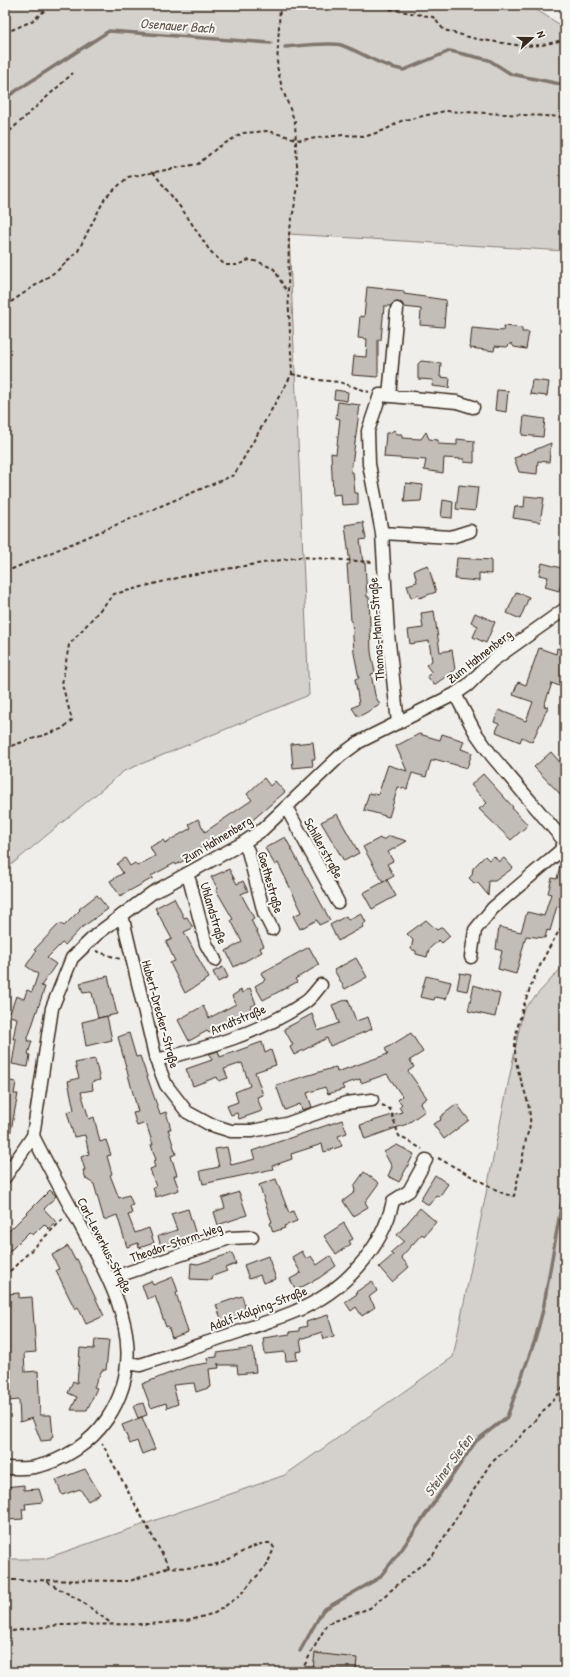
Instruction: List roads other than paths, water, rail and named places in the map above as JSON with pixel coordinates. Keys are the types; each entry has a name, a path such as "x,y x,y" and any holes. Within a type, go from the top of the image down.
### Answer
{"street":[{"name":"Thomas-Mann-Straße","path":"396,309 384,396 368,430 369,457 382,533 385,563 388,634 398,723"},
{"path":"384,396 457,402 473,407"},
{"path":"382,533 451,537 470,531"},
{"name":"Zum Hahnenberg","path":"5,1177 33,1136 52,1008 72,958 96,934 152,893 262,830 340,756 359,742 455,694 468,685 492,662 565,609"},
{"path":"455,694 476,732 492,756 565,842 560,851 493,908 475,930 470,957"},
{"name":"Schillerstraße","path":"286,807 338,902"},
{"name":"Goethestraße","path":"243,842 248,851 264,913 272,929"},
{"name":"Uhlandstraße","path":"186,874 190,882 206,944 215,960"},
{"name":"Hubert-Drecker-Straße","path":"122,915 132,963 156,1060 166,1085 188,1112 210,1124 231,1131 252,1131 269,1128 346,1103 372,1100"},
{"name":"Arndtstraße","path":"156,1060 206,1048 236,1038 305,1002 321,985"},
{"name":"Carl-Leverkus-Straße","path":"5,1468 34,1467 54,1461 76,1450 96,1433 115,1407 124,1383 127,1363 127,1333 120,1305 109,1279 33,1136"},
{"name":"Adolf-Kolping-Straße","path":"127,1363 140,1366 296,1311 321,1298 347,1279 373,1248 388,1221 393,1201 409,1191 428,1156"},
{"name":"Theodor-Storm-Weg","path":"109,1279 230,1238 252,1237"}],"waterway":[{"name":"Osenauer Bach","path":"5,98 109,31 271,43"},
{"name":"Osenauer Bach","path":"285,47 336,44 349,48 379,63 404,70 450,51 489,60 511,74 565,85"},
{"name":"Steiner Siefen","path":"300,1651 323,1610 379,1578 402,1549 476,1441 507,1417 535,1340 543,1310 565,1184"}]}
